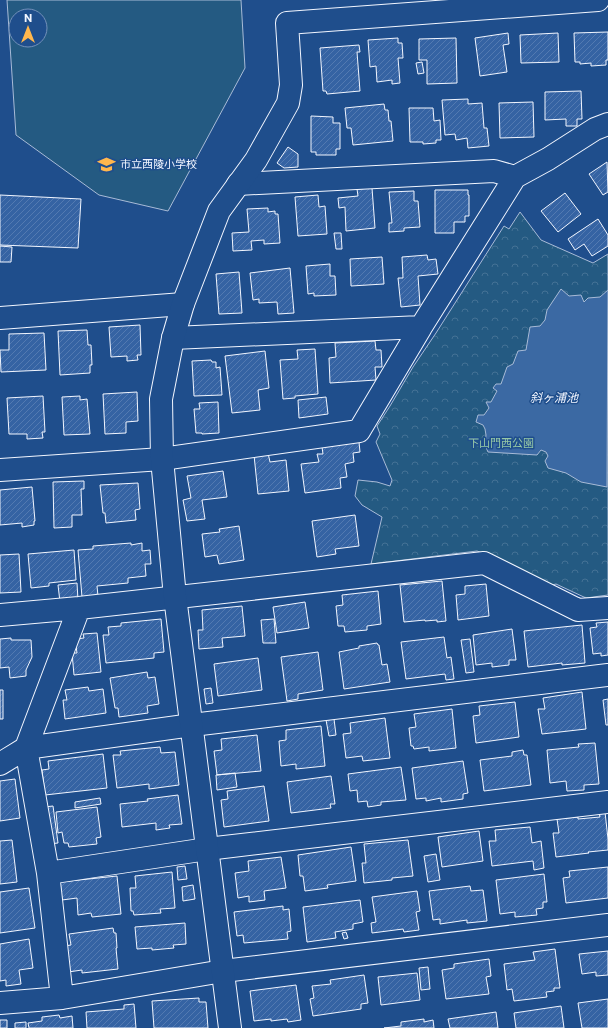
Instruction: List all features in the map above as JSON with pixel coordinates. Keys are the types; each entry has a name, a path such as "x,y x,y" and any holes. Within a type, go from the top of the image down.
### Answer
{"street":[{"path":"230,1028 175,597 162,459 161,399 183,304 219,211 256,160 288,104 292,85 287,23 528,2 598,0"},
{"path":"0,470 162,459 359,430 421,327 515,177 548,159 595,129 608,124"},
{"path":"238,184 494,171 515,177"},
{"path":"0,318 183,304"},
{"path":"174,338 421,327"},
{"path":"0,615 79,608 484,563 578,610 608,608"},
{"path":"62,998 48,873 26,748 79,608"},
{"path":"0,764 26,748 192,725 608,675"},
{"path":"48,873 207,849 608,802"},
{"path":"0,1003 62,998 223,971 608,925"}],"green space":[{"path":"7,0 241,0 245,68 168,211 99,195 16,135 10,48 48,48 48,8 8,8 8,15"},
{"name":"下山門西公園","path":"520,212 541,240 593,263 608,254 608,595 586,598 556,584 548,586 490,556 477,551 371,564 382,517 362,505 355,496 358,480 377,482 390,486 392,480 376,442 380,434 377,426 413,367 504,226 509,229"}],"water":[{"name":"斜ヶ浦池","path":"561,289 569,296 581,295 584,302 588,298 600,297 608,290 607,487 581,482 566,473 548,468 545,461 548,456 546,452 541,450 537,455 488,452 485,445 485,429 483,425 476,422 478,415 484,415 489,408 486,402 491,402 497,391 493,388 496,384 501,384 507,367 513,364 518,351 526,350 530,327 540,326 545,320 547,310"}],"building":[{"path":"608,32 608,60 606,60 606,65 591,66 591,63 580,64 580,62 575,62 574,33"},
{"path":"508,33 509,44 503,45 507,72 480,76 475,38"},
{"path":"558,33 559,62 521,63 520,35"},
{"path":"398,38 398,43 402,43 403,58 398,58 400,83 392,84 392,80 377,82 376,66 370,67 368,40"},
{"path":"456,38 457,83 427,84 427,60 419,60 419,39"},
{"path":"359,45 360,52 357,52 360,91 327,94 326,91 323,91 320,48"},
{"path":"422,62 424,73 418,74 416,63"},
{"path":"581,91 582,119 577,119 577,126 566,126 566,119 545,120 545,92"},
{"path":"468,99 468,104 482,103 484,128 487,128 489,146 468,148 467,138 456,140 455,134 445,135 442,100"},
{"path":"533,102 534,137 500,138 499,103"},
{"path":"384,104 385,110 388,110 389,121 391,121 393,141 353,145 351,128 347,128 345,108"},
{"path":"409,108 433,108 434,121 440,120 441,140 436,140 436,143 423,144 423,142 410,142"},
{"path":"311,116 333,117 333,123 340,123 340,149 336,149 336,155 316,155 316,152 311,152"},
{"path":"288,147 298,154 298,167 284,168 277,163"},
{"path":"607,162 608,192 603,195 589,174"},
{"path":"372,188 375,228 346,231 345,207 339,208 338,198 358,196 357,189"},
{"path":"435,190 468,190 469,216 465,216 465,222 454,222 454,233 435,233"},
{"path":"414,191 414,201 418,201 420,227 404,228 404,231 389,232 389,223 392,223 389,192"},
{"path":"565,193 581,214 558,232 541,211"},
{"path":"0,195 81,199 78,248 0,245"},
{"path":"318,195 319,207 325,206 327,234 298,236 295,197"},
{"path":"268,208 268,212 275,211 275,214 278,214 280,243 264,244 264,240 251,241 252,250 233,251 232,233 249,232 247,209"},
{"path":"598,219 608,235 608,246 592,256 584,244 575,250 568,239"},
{"path":"334,233 341,233 342,249 336,249"},
{"path":"0,246 12,247 11,262 0,262"},
{"path":"427,255 428,260 436,259 438,274 418,276 420,305 401,307 398,278 403,278 402,257"},
{"path":"382,257 384,284 351,286 350,259"},
{"path":"330,264 330,276 335,276 336,295 314,296 314,293 308,294 306,266"},
{"path":"290,268 294,313 278,314 277,302 259,303 259,299 253,300 250,273"},
{"path":"239,272 242,313 219,314 216,274"},
{"path":"140,325 141,355 137,355 138,360 127,361 127,356 111,357 109,327"},
{"path":"87,330 88,345 91,345 92,365 90,365 90,373 60,375 58,331"},
{"path":"44,333 46,370 1,372 0,350 9,350 9,334"},
{"path":"375,341 376,350 381,350 382,367 375,367 376,380 330,383 329,358 336,357 335,343"},
{"path":"315,349 318,394 295,396 295,398 283,399 280,360 298,359 297,350"},
{"path":"265,351 269,388 258,390 260,410 232,413 225,356"},
{"path":"211,360 212,362 216,362 216,368 220,367 222,395 194,396 192,361"},
{"path":"137,392 138,421 126,422 126,433 105,434 103,394"},
{"path":"43,396 45,432 42,432 43,438 27,439 27,434 9,434 7,398"},
{"path":"80,396 80,400 87,399 90,434 64,435 62,397"},
{"path":"326,397 328,414 299,418 298,400"},
{"path":"218,402 219,433 196,433 194,409 200,409 199,403"},
{"path":"359,442 360,452 353,453 354,462 345,464 347,477 340,478 341,488 305,493 301,464 319,462 317,454 323,454 322,447"},
{"path":"268,453 270,462 286,460 289,491 258,494 254,455"},
{"path":"223,471 227,497 202,500 205,519 187,521 183,500 191,498 187,476"},
{"path":"84,481 84,489 81,489 82,515 72,515 72,527 54,528 53,482"},
{"path":"138,483 140,509 135,510 136,520 106,523 105,513 103,513 100,485"},
{"path":"32,487 35,521 34,525 22,527 22,523 0,525 0,490"},
{"path":"355,515 359,546 335,549 336,554 317,557 312,521"},
{"path":"239,526 244,560 219,564 217,555 205,557 202,534 220,532 219,529"},
{"path":"131,543 131,545 142,543 142,551 150,550 151,564 145,564 146,576 128,578 128,583 97,586 98,596 82,597 78,550 93,549 93,546"},
{"path":"74,550 76,580 49,583 49,586 31,588 28,554"},
{"path":"19,554 21,592 0,593 0,555"},
{"path":"442,581 446,621 437,622 437,620 425,620 404,622 400,585"},
{"path":"77,583 78,600 60,602 58,585"},
{"path":"486,584 489,616 458,620 456,595 465,594 465,586"},
{"path":"378,591 381,624 367,626 367,630 345,632 344,626 338,626 336,606 343,605 342,595"},
{"path":"305,602 309,628 277,633 273,607"},
{"path":"242,606 245,636 222,638 223,647 199,649 198,630 203,630 202,610"},
{"path":"161,619 164,652 154,653 154,658 106,663 103,635 109,635 108,627 121,626 121,623"},
{"path":"274,619 276,643 263,643 261,620"},
{"path":"608,622 608,655 601,656 601,653 593,654 590,628 597,627 596,623"},
{"path":"582,625 585,663 562,665 562,663 528,667 524,631"},
{"path":"512,629 516,660 509,660 509,665 492,667 492,663 476,665 473,635"},
{"path":"97,633 101,672 74,675 72,653 77,653 75,639 84,638 83,634"},
{"path":"444,637 447,658 451,657 454,679 446,680 445,674 406,679 401,642"},
{"path":"11,638 11,640 31,640 32,657 26,670 26,676 10,678 9,667 0,668 0,639"},
{"path":"470,639 474,672 466,673 461,640"},
{"path":"377,643 379,645 382,665 387,664 390,682 344,689 339,652 359,648 359,646"},
{"path":"318,652 323,690 298,694 298,699 287,701 281,657"},
{"path":"258,658 262,690 218,696 214,664"},
{"path":"147,672 148,678 155,677 159,704 147,706 148,713 119,717 118,708 115,708 110,678"},
{"path":"88,687 89,691 103,689 106,713 65,719 63,700 67,700 65,690"},
{"path":"211,688 213,703 206,704 204,689"},
{"path":"0,690 3,690 3,719 0,719"},
{"path":"582,692 586,729 542,734 538,709 545,709 543,698"},
{"path":"608,699 608,725 606,725 603,700"},
{"path":"515,702 519,737 476,743 473,716 480,715 479,706"},
{"path":"452,709 456,748 429,751 429,747 414,749 413,746 411,746 409,728 416,727 414,714"},
{"path":"385,718 390,758 363,761 362,756 346,758 343,734 351,733 350,723"},
{"path":"334,719 336,735 329,736 326,720"},
{"path":"321,726 325,766 296,769 296,764 281,766 279,741 286,740 286,730"},
{"path":"257,735 261,771 217,775 214,751 222,750 221,739"},
{"path":"595,743 599,784 584,785 584,790 567,791 566,781 550,783 547,750 579,747 578,744"},
{"path":"160,747 161,753 175,752 179,785 149,789 149,784 117,788 113,755 121,755 120,751"},
{"path":"523,750 524,755 527,755 531,785 484,791 480,760 512,756 512,752"},
{"path":"103,754 107,788 45,795 42,770 49,769 48,761"},
{"path":"463,761 468,793 463,794 463,799 441,802 441,798 426,801 426,798 416,799 412,768"},
{"path":"401,767 406,800 381,802 381,805 368,807 367,801 358,802 357,790 350,791 348,774"},
{"path":"235,773 237,787 217,790 216,775"},
{"path":"331,776 335,804 330,804 331,808 291,813 287,782"},
{"path":"15,779 20,818 0,821 0,781"},
{"path":"264,786 269,821 224,827 221,800 228,799 227,791"},
{"path":"178,795 182,824 169,825 170,828 156,830 156,823 122,827 120,804 148,801 147,799"},
{"path":"100,798 101,804 75,808 75,802"},
{"path":"53,806 58,843 49,844 44,807"},
{"path":"97,807 101,837 96,838 97,844 69,847 68,843 64,843 62,832 58,833 56,812"},
{"path":"605,812 608,850 556,857 553,833 559,833 557,819 600,817 599,813"},
{"path":"530,827 532,843 541,841 544,868 534,870 533,861 492,866 489,841 496,841 495,830"},
{"path":"479,831 483,861 442,867 438,837"},
{"path":"12,840 17,882 0,884 0,841"},
{"path":"408,840 413,876 364,883 362,863 366,863 364,844"},
{"path":"351,847 356,881 327,885 328,888 305,891 303,876 300,876 298,855"},
{"path":"436,854 440,880 428,882 424,856"},
{"path":"281,857 286,888 264,891 265,900 249,902 249,896 238,898 235,873 249,871 248,861"},
{"path":"185,866 187,879 178,880 177,867"},
{"path":"608,867 608,898 566,903 563,878 570,877 569,871"},
{"path":"172,872 175,908 160,909 161,913 134,915 133,911 131,911 130,888 136,888 135,876"},
{"path":"544,874 547,902 543,902 543,908 536,909 537,915 515,917 515,912 500,914 496,880"},
{"path":"117,876 121,914 92,917 91,913 78,915 77,898 62,900 60,882"},
{"path":"193,885 195,899 183,901 182,887"},
{"path":"470,886 471,891 483,890 487,921 467,923 467,920 440,924 440,919 433,920 429,891"},
{"path":"29,888 35,928 0,933 0,892"},
{"path":"417,891 420,911 416,912 419,930 404,932 403,929 372,933 371,923 376,922 372,897"},
{"path":"360,900 363,922 353,924 353,929 335,932 336,938 307,942 303,907"},
{"path":"283,906 283,910 289,909 291,931 287,932 288,939 244,943 243,935 237,936 234,912"},
{"path":"185,923 186,944 173,945 174,948 152,950 152,948 137,949 135,927"},
{"path":"113,928 114,933 116,933 118,969 82,973 82,970 68,972 64,946 71,945 69,934"},
{"path":"346,932 348,938 344,939 342,933"},
{"path":"29,939 33,968 19,970 21,984 6,986 6,980 0,981 0,944"},
{"path":"555,949 560,988 554,988 554,991 546,992 547,997 514,1001 512,989 507,990 504,964 535,960 533,952"},
{"path":"608,951 608,975 596,976 596,972 582,974 579,954"},
{"path":"489,959 491,976 486,977 489,994 446,999 442,970 454,968 454,964"},
{"path":"428,967 430,989 421,990 419,968"},
{"path":"417,973 420,1000 381,1005 378,977"},
{"path":"364,975 368,1003 361,1004 361,1009 313,1016 310,999 314,998 312,986 331,984 330,980"},
{"path":"296,985 301,1020 288,1022 287,1019 254,1021 250,991"},
{"path":"199,998 199,1002 206,1002 208,1028 154,1028 152,1001"},
{"path":"608,999 608,1028 582,1028 578,1003"},
{"path":"134,1004 136,1028 87,1028 86,1012 124,1009 124,1005"},
{"path":"561,1006 564,1028 516,1028 514,1013"},
{"path":"496,1012 498,1028 450,1028 448,1019"},
{"path":"59,1015 60,1018 72,1016 73,1028 29,1028 28,1023 42,1021 42,1017"},
{"path":"424,1019 424,1022 433,1020 434,1028 384,1028 401,1026 401,1022"},
{"path":"0,1020 7,1020 7,1028 0,1028"},
{"path":"26,1022 26,1028 15,1028 15,1023"}],"place":[{"name":"市立西陵小学校","path":"107,164"}]}
